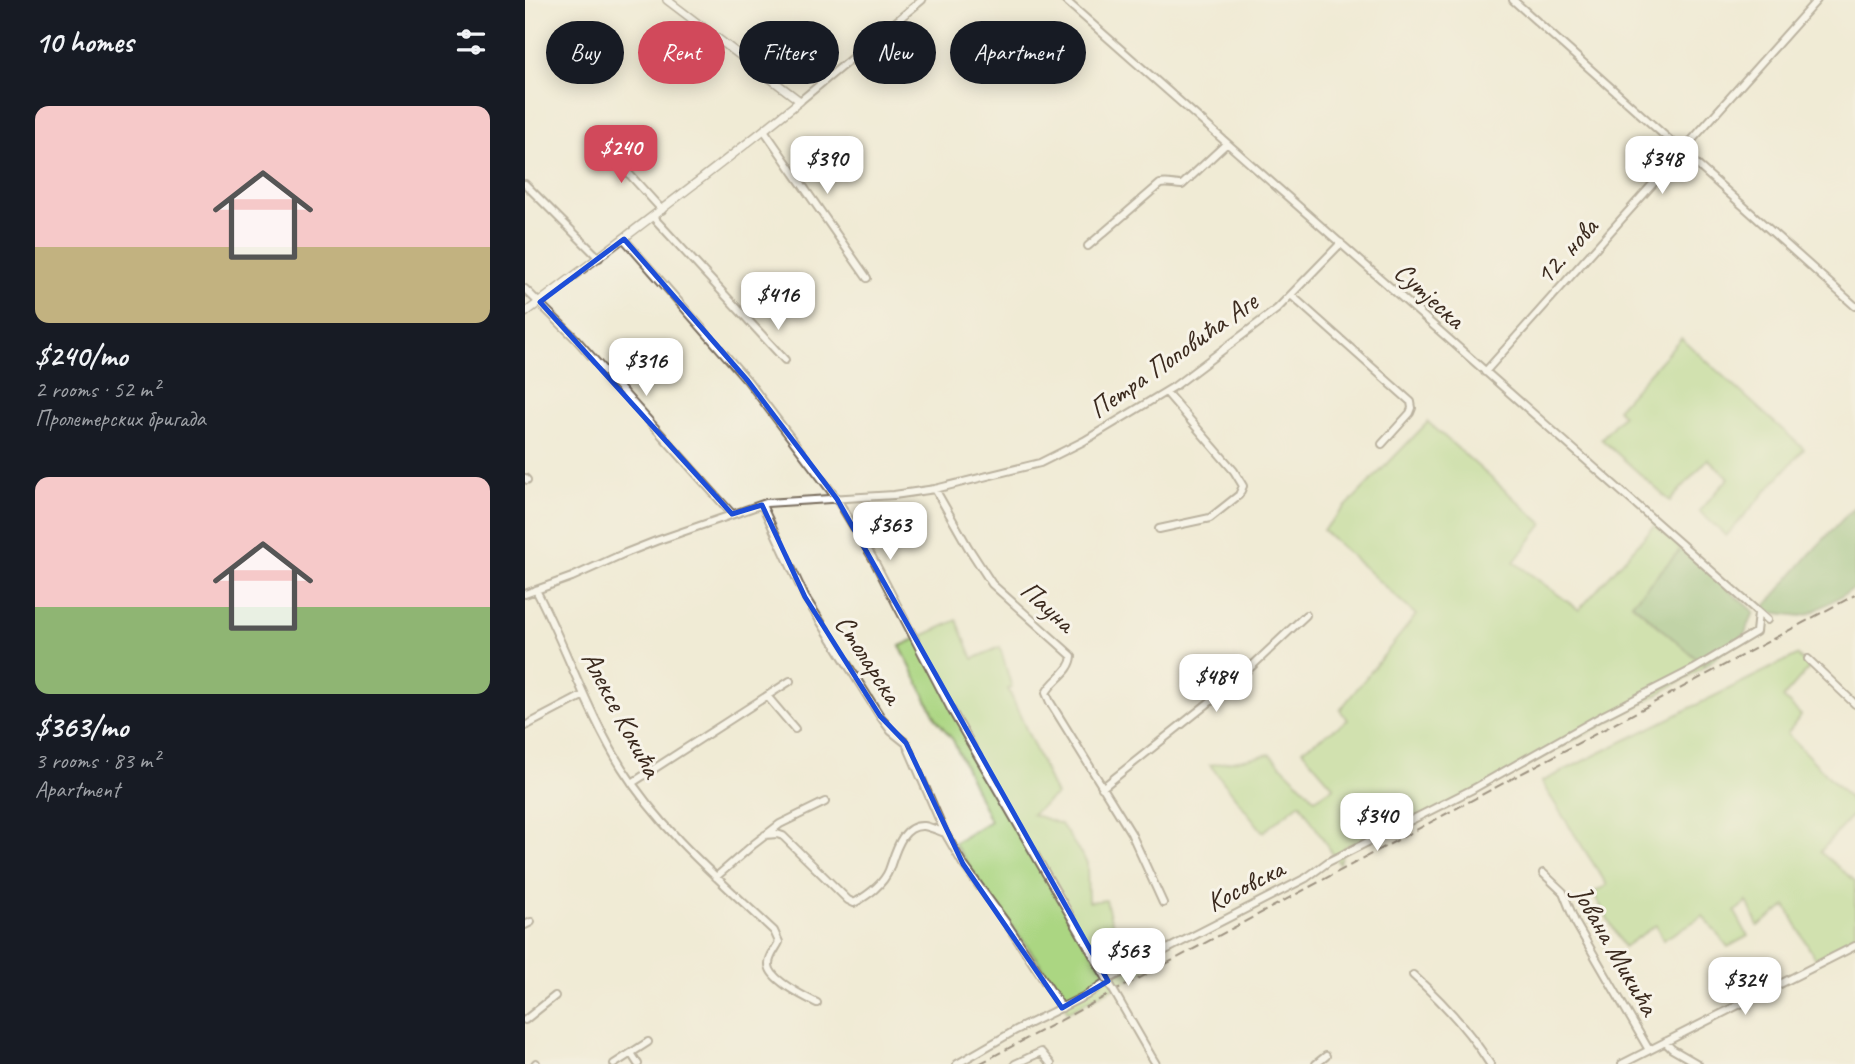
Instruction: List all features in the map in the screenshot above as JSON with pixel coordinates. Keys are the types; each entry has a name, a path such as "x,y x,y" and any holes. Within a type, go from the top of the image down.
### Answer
{"street":[{"path":"669,0 800,101"},
{"path":"525,313 764,130 922,0"},
{"name":"Сутјеска","path":"1065,0 1767,621"},
{"path":"1513,0 1855,306"},
{"name":"12. нова","path":"1485,372 1817,0"},
{"path":"764,130 867,278"},
{"path":"600,142 662,210"},
{"path":"1088,246 1160,184 1182,185 1226,144"},
{"path":"525,184 599,258"},
{"path":"653,217 785,360"},
{"path":"624,239 748,381 837,499 872,557 958,722 1156,1064"},
{"name":"Петра Поповића Аге","path":"525,594 623,554 762,505 894,495 935,489 1040,463 1084,441 1166,392 1277,309 1341,243"},
{"path":"525,289 575,338 732,514"},
{"path":"1291,295 1411,402 1410,413 1382,444"},
{"path":"1159,530 1210,518 1239,495 1243,488 1234,471 1166,392"},
{"name":"Пауна","path":"935,489 992,584 1072,656 1069,667 1048,687 1046,693 1131,833 1163,903"},
{"name":"Столарска","path":"762,505 805,597 880,716 891,731 906,743 945,833"},
{"name":"Алексе Кокића","path":"537,590 609,747 632,783 673,835 778,936 779,942 769,964 774,975 792,990 817,1003"},
{"name":"Косовска","path":"957,1064 1016,1030 1087,995 1111,978 1306,878 1328,862 1473,789 1615,710 1694,670 1756,632 1758,612"},
{"path":"1102,788 1235,681 1306,615"},
{"path":"1808,659 1855,704"},
{"path":"632,783 790,681"},
{"path":"525,726 584,695"},
{"path":"767,696 795,729"},
{"path":"716,877 780,824 825,802"},
{"path":"765,835 783,836 854,903 870,895 888,872 897,845 911,830 923,826 945,833 963,864 1007,924 1062,1008"},
{"name":"Јована Микића","path":"1543,873 1563,892 1575,922 1649,1050"},
{"name":"Јована Микића","path":"1622,1064 1855,946"},
{"path":"1413,975 1445,1004 1490,1064"},
{"path":"525,1020 555,996"},
{"path":"614,1064 648,1042"},
{"path":"1665,1042 1698,1064"},
{"path":"1015,1064 1041,1052 1051,1064"},
{"path":"631,1053 638,1064"},
{"path":"1316,1064 1326,1056"}],"highlighted area":[{"path":"624,239 748,381 837,499 1108,981 1062,1008 963,864 906,743 880,716 805,597 762,505 732,514 540,302"}],"green space":[{"path":"1681,338 1804,449 1726,536 1699,511 1729,478 1708,459 1670,501 1601,439 1623,415 1617,409"},
{"path":"1428,422 1543,524 1514,562 1579,610 1655,525 1681,549 1632,604 1705,666 1640,705 1435,814 1344,847 1339,864 1300,803 1263,832 1210,765 1270,754 1315,799 1334,787 1302,750 1348,720 1340,710 1416,615 1323,530"},
{"path":"1855,506 1855,588 1801,616 1761,611 1810,554"},
{"path":"1681,549 1754,612 1745,634 1705,666 1632,603"},
{"path":"957,620 973,659 1000,647 1012,688 1008,689 1056,795 1032,814 1061,824 1087,863 1088,902 1106,900 1116,929 1126,936 1143,940 1162,962 1068,1012 1039,962 987,894 954,843 990,821 953,740 937,720 900,646"},
{"path":"1797,655 1809,668 1783,698 1801,715 1787,734 1855,804 1855,812 1820,852 1855,881 1855,938 1815,959 1786,906 1758,926 1747,901 1735,912 1748,936 1728,947 1703,916 1663,940 1656,925 1624,947 1593,893 1607,885 1541,782"}],"railway":[{"path":"979,1064 1855,595"}]}
